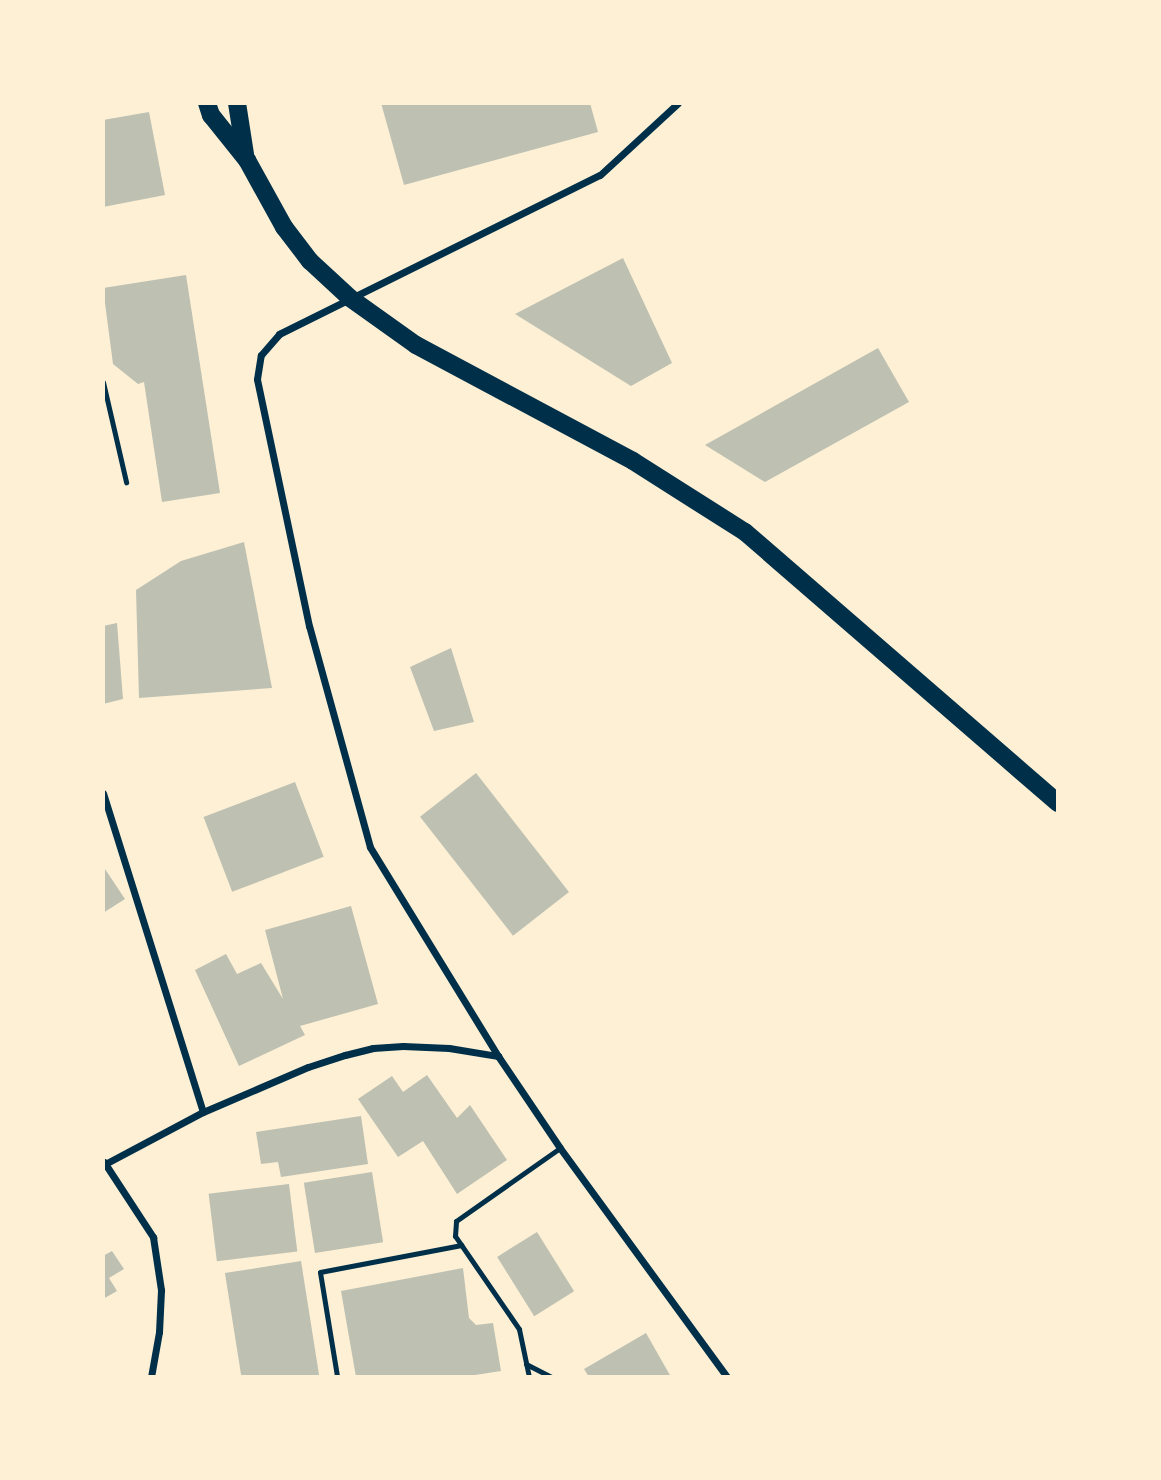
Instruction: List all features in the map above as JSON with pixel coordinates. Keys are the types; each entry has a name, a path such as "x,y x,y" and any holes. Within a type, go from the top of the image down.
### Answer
{"main road":[{"path":"206,103 211,115 247,160 284,227 310,261 349,298 416,345 633,461 745,532 1058,803"},
{"path":"237,103 247,160"}],"street":[{"path":"678,103 600,175 278,334 261,355 257,379 309,626 370,847 498,1056 560,1148 727,1377"},
{"path":"103,793 203,1112"},
{"path":"151,1377 159,1332 161,1290 153,1237 104,1163 203,1112 308,1067 373,1048 449,1048 498,1056"}],"lane":[{"path":"103,382 126,482"},
{"path":"529,1377 519,1329 455,1236 456,1221 560,1148"},
{"path":"337,1376 320,1272 461,1245"},
{"path":"526,1364 551,1377"}],"building":[{"path":"381,103 590,103 598,132 404,185"},
{"path":"149,112 165,195 103,207 103,120"},
{"path":"623,258 672,363 631,386 515,314"},
{"path":"186,275 220,493 162,502 144,382 138,384 113,364 103,288"},
{"path":"878,348 909,402 765,482 705,445"},
{"path":"244,542 272,688 139,698 136,590 181,561"},
{"path":"117,623 123,699 103,704 103,626"},
{"path":"451,648 474,722 434,731 410,667"},
{"path":"476,773 569,892 513,936 420,817"},
{"path":"295,782 324,857 232,892 204,817"},
{"path":"103,866 125,899 103,913"},
{"path":"351,906 378,1004 300,1026 305,1035 239,1066 195,970 226,954 237,974 261,963 283,999 265,930"},
{"path":"427,1075 457,1118 470,1105 507,1160 457,1194 423,1141 398,1157 358,1099 392,1076 403,1092"},
{"path":"361,1116 368,1164 281,1177 278,1162 261,1164 256,1132"},
{"path":"372,1172 383,1242 315,1253 304,1183"},
{"path":"289,1184 297,1251 217,1261 209,1194"},
{"path":"537,1232 574,1291 534,1316 497,1257"},
{"path":"112,1251 124,1269 109,1278 117,1291 103,1299 103,1256"},
{"path":"301,1261 319,1377 241,1377 225,1273"},
{"path":"463,1268 469,1318 476,1325 493,1323 501,1371 462,1377 356,1377 341,1291"},
{"path":"646,1333 671,1377 589,1377 584,1369"}]}
